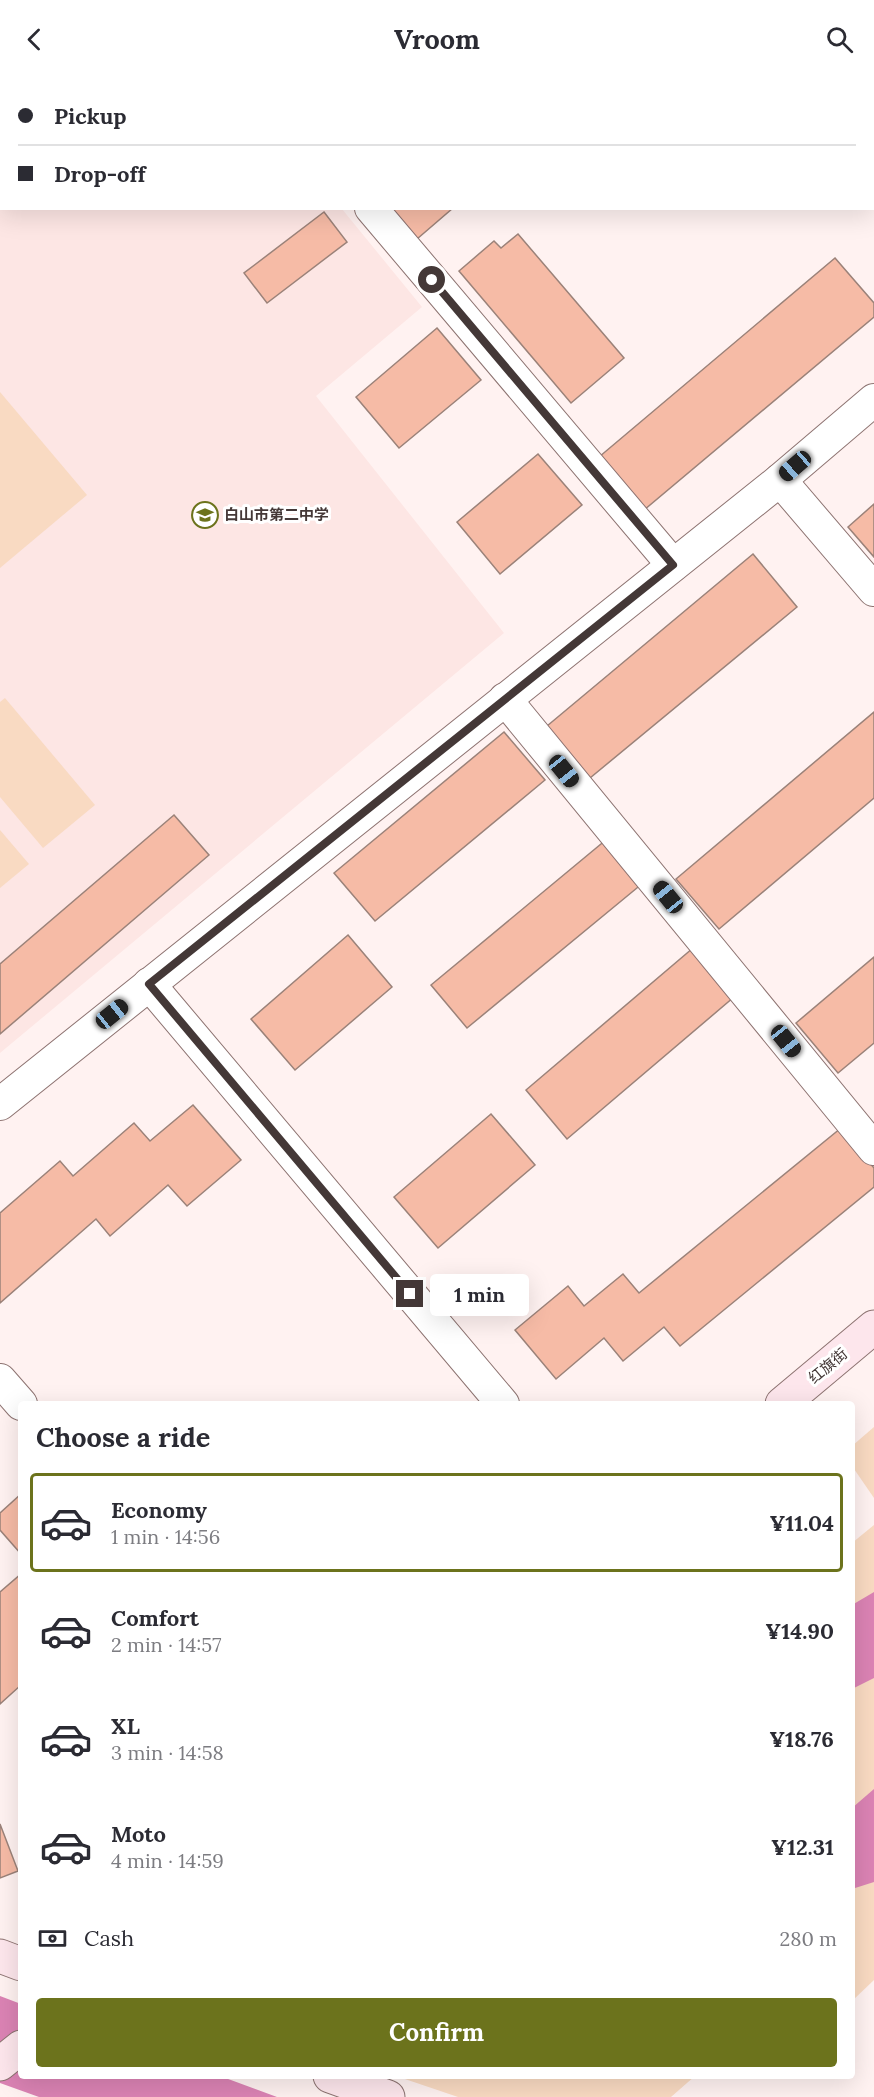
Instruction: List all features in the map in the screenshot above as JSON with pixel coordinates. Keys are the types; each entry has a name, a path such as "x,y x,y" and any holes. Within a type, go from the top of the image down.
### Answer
{"main road":[{"name":"红旗街","path":"786,1401 874,1327"},
{"path":"0,1956 18,1963"},
{"path":"0,2064 18,2049"},
{"path":"338,2079 388,2097"}],"street":[{"path":"373,210 673,565"},
{"path":"0,1104 780,480 874,400"},
{"path":"780,480 874,590"},
{"path":"505,699 874,1149"},
{"path":"149,984 500,1401"},
{"path":"0,1380 18,1401"}],"shaded area":[{"name":"白山市第二中学","path":"0,210 343,210 422,307 316,396 504,633 0,1053"},
{"path":"0,392 87,495 0,568"},
{"path":"5,698 95,805 43,848 0,797 0,702"},
{"path":"0,830 29,864 0,888"},
{"path":"874,1427 874,1498 855,1470 855,1443"},
{"path":"874,1525 874,1980 855,1998 855,1541"},
{"path":"874,1592 874,1678 855,1688 855,1603"},
{"path":"874,1789 874,1882 855,1888 855,1805"},
{"path":"0,1996 18,2003 18,2079 228,2079 277,2097 39,2097 0,2083"},
{"path":"405,2079 692,2079 671,2097 458,2097"}],"building":[{"path":"393,210 451,210 417,239"},
{"path":"324,212 347,242 267,303 244,273"},
{"path":"518,234 624,358 571,403 459,271 494,241 501,248"},
{"path":"835,258 874,303 874,317 644,510 599,457"},
{"path":"437,328 481,380 399,448 356,397"},
{"path":"538,454 582,505 500,574 457,522"},
{"path":"874,504 874,557 848,527"},
{"path":"753,554 797,607 590,778 547,726"},
{"path":"874,712 874,798 719,929 676,879"},
{"path":"504,732 545,780 375,921 334,873"},
{"path":"174,815 209,855 0,1034 0,964"},
{"path":"607,839 643,883 467,1028 431,985"},
{"path":"348,935 392,987 295,1070 251,1019"},
{"path":"693,948 734,997 567,1139 526,1090"},
{"path":"874,957 874,1043 838,1073 796,1023"},
{"path":"193,1105 241,1160 187,1206 168,1185 110,1236 96,1219 0,1303 0,1213 60,1161 73,1176 134,1123 150,1141"},
{"path":"491,1114 535,1165 438,1248 394,1197"},
{"path":"841,1128 874,1168 874,1187 680,1346 664,1327 623,1361 604,1338 556,1379 515,1330 568,1286 584,1306 623,1274 639,1293"},
{"path":"18,1497 18,1551 0,1530 0,1513"},
{"path":"18,1577 18,1688 0,1704 0,1592"},
{"path":"0,1824 18,1871 0,1878"}],"place":[{"name":"白山市第二中学","path":"205,515"}],"route":[{"path":"410,1294 149,984 673,565 432,280"}]}
